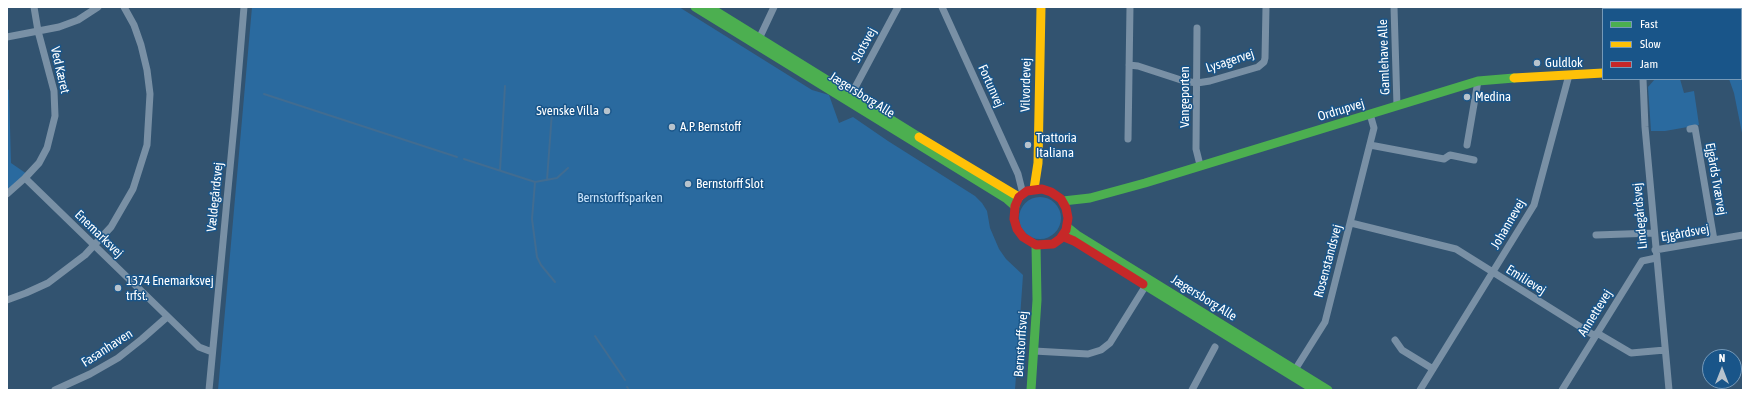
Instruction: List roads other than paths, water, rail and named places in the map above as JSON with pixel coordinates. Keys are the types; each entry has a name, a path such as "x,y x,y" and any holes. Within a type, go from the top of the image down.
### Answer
{"street":[{"name":"Ved Kæret","path":"7,194 39,163 47,148 55,116 54,91 38,32 34,7"},
{"path":"7,37 59,27 78,20 98,7"},
{"path":"7,300 26,293 48,282 67,270 94,246 112,227 124,207 140,170 147,145 150,94 147,70 136,30 124,7"},
{"name":"Vældegårdsvej","path":"209,390 244,7"},
{"name":"Jægersborg Alle","path":"695,7 758,41 851,95 1010,193 1030,192"},
{"name":"Jægersborg Alle","path":"709,7 758,41 1004,197 1015,206"},
{"path":"758,41 774,7"},
{"name":"Slotsvej","path":"851,95 898,7"},
{"name":"Fortunvej","path":"942,7 1018,174 1030,192"},
{"name":"Vilvordevej","path":"1030,192 1038,163 1041,7"},
{"path":"1128,139 1130,7"},
{"name":"Lysagervej","path":"1197,83 1210,82 1258,67 1264,62 1266,7"},
{"name":"Gamlehave Alle","path":"1394,7 1397,106"},
{"name":"Vangeporten","path":"1197,28 1196,149 1200,165"},
{"path":"1129,65 1138,66 1184,81 1197,83"},
{"name":"Ordrupvej","path":"1063,202 1090,198 1478,81 1488,79 1602,73"},
{"name":"Johannevej","path":"1420,390 1534,205 1569,75"},
{"name":"Lindegårdsvej","path":"1643,80 1645,127 1669,390"},
{"path":"1467,146 1478,81"},
{"name":"Rosenstandsvej","path":"1293,373 1325,322 1374,128 1370,114"},
{"name":"Ejgårds Tværvej","path":"1690,129 1695,128 1714,240"},
{"path":"1370,146 1444,159 1450,155 1474,160"},
{"name":"Enemarksvej","path":"25,178 198,347 212,352"},
{"path":"1030,192 1053,193 1063,202 1068,212 1067,227 1062,236 1056,242 1041,245 1026,240 1017,229 1014,219 1015,206 1030,192"},
{"name":"Ordrupvej","path":"1068,212 1090,198"},
{"name":"Emilievej","path":"1351,223 1456,249 1596,335"},
{"name":"Jægersborg Alle","path":"1067,227 1148,283"},
{"path":"1596,235 1654,233"},
{"name":"Ejgårdsvej","path":"1656,250 1743,235"},
{"name":"Jægersborg Alle","path":"1062,236 1074,241 1148,283 1293,373 1315,390"},
{"name":"Bernstorffsvej","path":"1031,390 1041,245"},
{"name":"Annettevej","path":"1562,390 1642,261 1656,258"},
{"path":"1034,351 1088,354 1101,350 1110,343 1148,283"},
{"name":"Fasanhaven","path":"55,390 90,374 118,358 167,317"},
{"path":"1596,335 1630,353 1665,350"},
{"path":"1395,340 1402,350 1433,369"},
{"path":"1192,390 1206,356 1215,347"},
{"name":"Jægersborg Alle","path":"1293,373 1328,390"}],"waterway":[{"path":"500,170 505,86"},
{"path":"264,94 457,157"},
{"path":"547,180 552,112"},
{"path":"464,159 535,182 557,178 568,168"},
{"path":"535,182 532,219 537,257 541,265 555,282"},
{"path":"595,336 625,380"}],"place":[{"name":"Guldlok","path":"1537,63"},
{"name":"Medina","path":"1467,97"},
{"name":"Svenske Villa","path":"607,111"},
{"name":"A.P. Bernstoff","path":"672,127"},
{"name":"Trattoria Italiana","path":"1028,145"},
{"name":"Bernstorff Slot","path":"688,184"},
{"name":"1374 Enemarksvej trfst.","path":"118,288"}],"park label":[{"name":"Bernstorffsparken","path":"620,198"}]}
